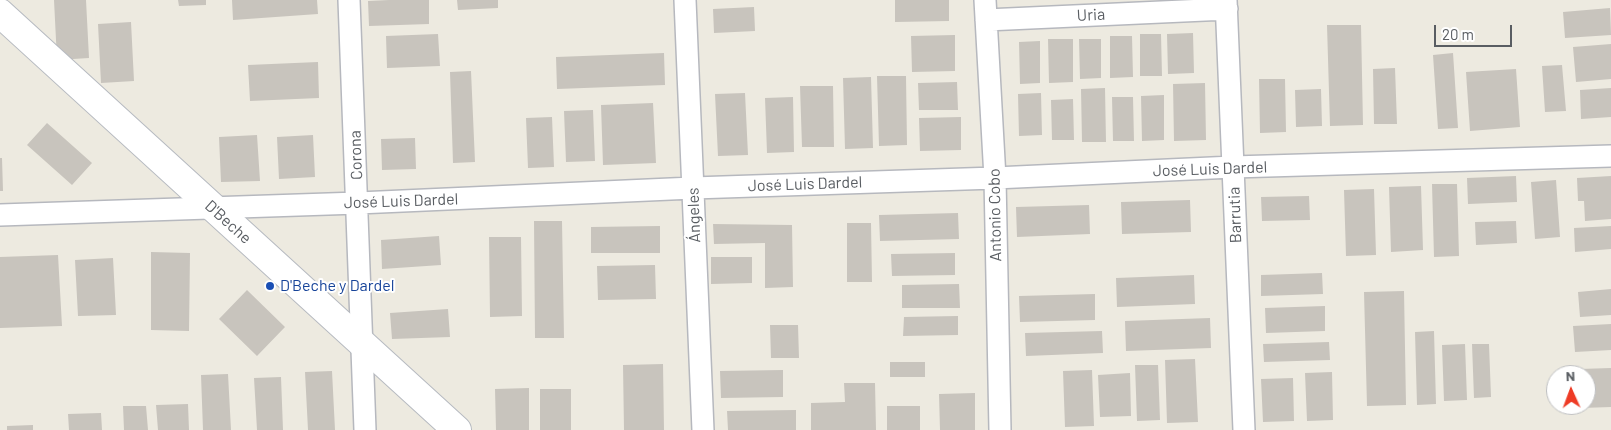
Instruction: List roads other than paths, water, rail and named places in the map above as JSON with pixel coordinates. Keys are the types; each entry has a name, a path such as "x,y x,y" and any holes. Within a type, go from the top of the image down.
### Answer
{"street":[{"name":"Corona","path":"349,0 365,430"},
{"name":"Ángeles","path":"685,0 703,430"},
{"name":"Uria","path":"986,10 1226,5"},
{"name":"Barrutia","path":"1226,5 1244,430"},
{"name":"Antonio Cobo","path":"986,10 995,178 1000,430"},
{"name":"D'Beche","path":"0,13 457,430"},
{"name":"José Luis Dardel","path":"0,215 358,203 1233,167 1611,156"}],"place":[{"name":"D'Beche y Dardel","path":"270,286"}]}
